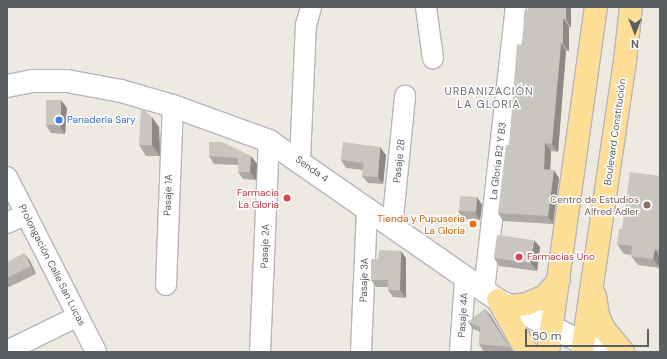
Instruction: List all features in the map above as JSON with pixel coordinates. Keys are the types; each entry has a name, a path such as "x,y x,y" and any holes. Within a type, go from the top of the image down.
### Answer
{"highway":[{"path":"548,352 550,328 559,280 596,7"},
{"name":"Boulevard Constitución","path":"582,348 593,284 631,7"},
{"path":"497,299 527,304 545,296 559,280"},
{"path":"593,284 598,316 616,346 623,352"},
{"path":"497,299 527,352"}],"street":[{"path":"300,160 306,25 311,7"},
{"path":"426,7 434,59"},
{"name":"La Gloria B2 Y B3","path":"497,299 516,7"},
{"name":"Senda 4","path":"7,86 33,81 67,81 121,91 173,106 270,141 300,160 465,278 497,299 550,328 582,348"},
{"name":"Pasaje 2B","path":"392,227 405,96"},
{"name":"Pasaje 1A","path":"166,285 173,106"},
{"name":"Pasaje 2A","path":"260,352 270,141"},
{"name":"Prolongación Calle San Lucas","path":"7,177 96,352"},
{"name":"Pasaje 3A","path":"361,352 367,208"},
{"path":"7,223 26,214"},
{"name":"Pasaje 4A","path":"460,352 465,278"},
{"path":"7,351 78,316"},
{"path":"582,348 608,352"}],"building":[{"path":"529,7 566,7 566,19 563,19 563,43 561,43 552,144 545,143 544,169 554,170 548,216 498,213 506,145 509,145 517,44 523,45 524,10 529,10"},
{"path":"46,100 61,100 61,125 46,125"},
{"path":"141,108 152,117 152,145 139,145"},
{"path":"209,142 222,142 251,156 250,172 238,172 238,158 209,156"},
{"path":"343,142 380,147 378,177 362,176 364,163 341,160"},
{"path":"630,172 660,176 660,250 655,249 653,259 631,256 632,246 617,244 619,229 622,229"},
{"path":"460,196 477,197 476,212 459,211"},
{"path":"497,235 534,240 530,263 494,258"},
{"path":"379,250 401,251 400,290 388,290 388,280 371,280 371,259 378,259"},
{"path":"24,253 31,266 7,278 7,262"},
{"path":"485,309 509,347 479,344 480,327 468,322"}],"place":[{"name":"Panadería Sary","path":"59,120"},
{"name":"Farmacia La Gloria","path":"287,198"},
{"name":"Centro de Estudios Alfred Adler","path":"647,205"},
{"name":"Tienda y Pupuseria La Gloria","path":"473,224"},
{"name":"Farmacias Uno","path":"519,257"}],"district":[{"name":"URBANIZACIÓN LA GLORIA","path":"489,98"}]}
